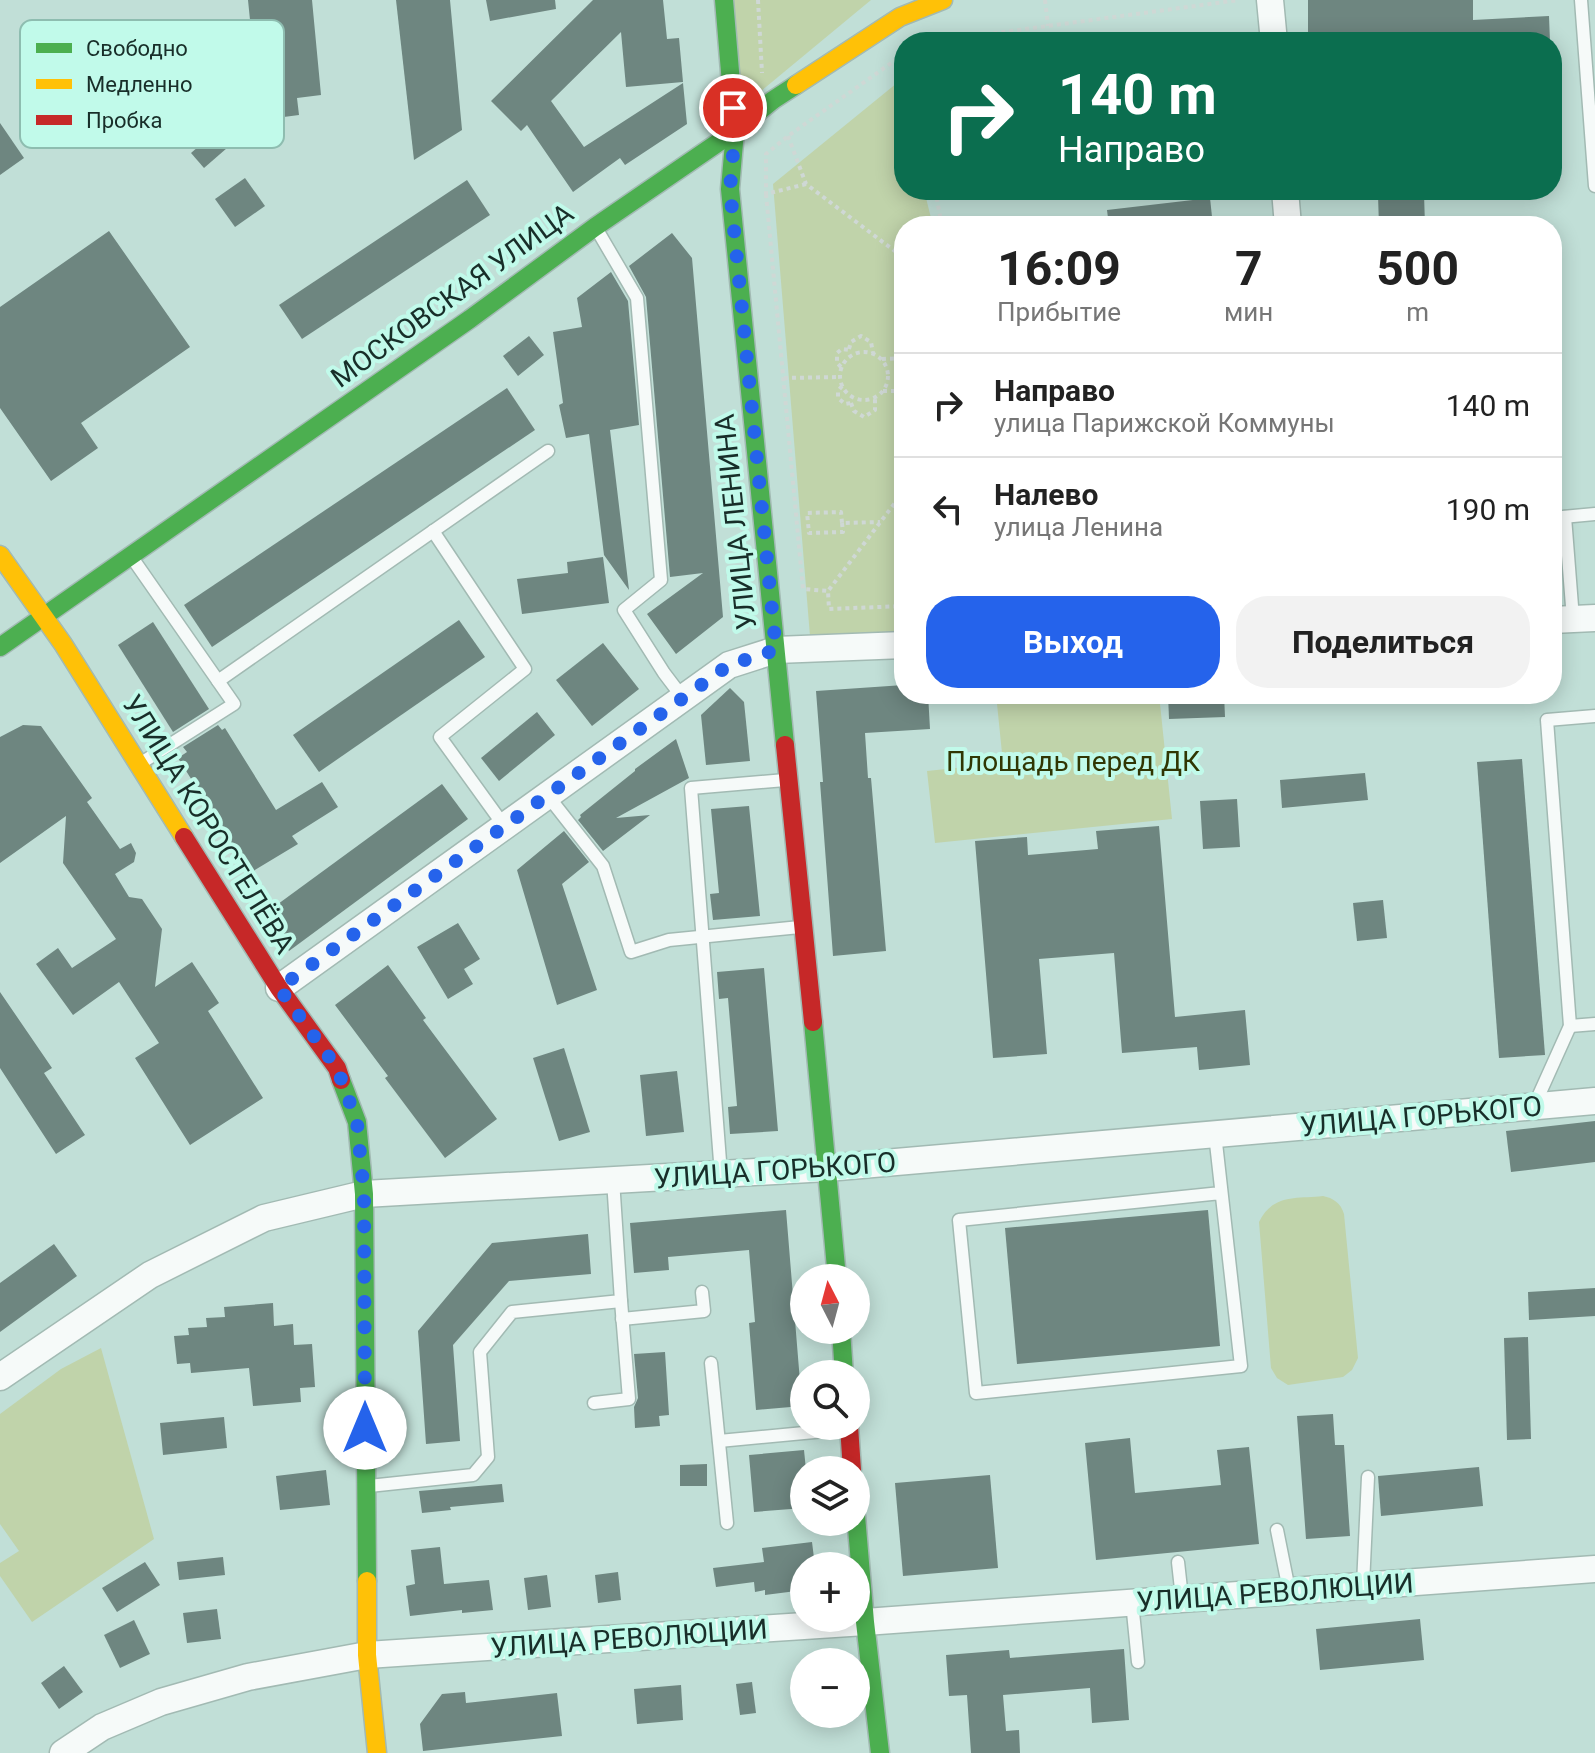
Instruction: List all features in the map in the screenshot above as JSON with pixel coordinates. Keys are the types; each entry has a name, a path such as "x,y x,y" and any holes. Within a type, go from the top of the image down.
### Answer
{"street":[{"name":"УЛИЦА ЛЕНИНА","path":"724,0 735,131 730,189 836,1264"},
{"name":"МОСКОВСКАЯ УЛИЦА","path":"0,647 470,319 595,227 735,131 773,100 900,17 943,0"},
{"path":"1270,0 1273,32"},
{"name":"УЛИЦА КОРОСТЕЛЁВА","path":"0,555 44,616 279,988 337,1068 357,1122 364,1194 367,1655 377,1753"},
{"path":"279,988 729,665 776,650 894,645"},
{"name":"УЛИЦА ГОРЬКОГО","path":"0,1377 150,1275 264,1218 364,1194 827,1168 1595,1101"},
{"name":"УЛИЦА РЕВОЛЮЦИИ","path":"870,1622 1595,1569"},
{"name":"УЛИЦА РЕВОЛЮЦИИ","path":"63,1753 102,1727 161,1702 248,1677 367,1655 790,1627"},
{"path":"866,1632 880,1753"}],"lane":[{"path":"1581,0 1595,186"},
{"path":"595,227 637,298 661,580 624,610 683,698"},
{"path":"218,681 548,451"},
{"path":"1562,517 1595,514"},
{"path":"433,531 525,669 440,737 505,827"},
{"path":"1562,544 1573,619"},
{"path":"131,556 234,704 138,764"},
{"path":"1534,1106 1570,1026 1547,720 1595,716"},
{"path":"721,1174 691,788 789,780"},
{"path":"548,796 603,866 631,952 669,940 804,927"},
{"path":"1570,1026 1595,1024"},
{"path":"1215,1134 1241,1366 976,1393 959,1220 1221,1193"},
{"path":"594,1403 629,1399 613,1180"},
{"path":"622,1319 704,1311 702,1292"},
{"path":"366,1486 473,1475 488,1457 480,1352 512,1312 621,1301"},
{"path":"711,1363 727,1523"},
{"path":"719,1441 790,1433"},
{"path":"1363,1585 1368,1477"},
{"path":"1277,1530 1289,1590"},
{"path":"1178,1562 1182,1598"},
{"path":"1132,1602 1138,1662"}],"path":[{"path":"758,0 762,75"},
{"path":"1045,0 1048,26"},
{"path":"1004,32 1239,0"},
{"path":"828,591 803,589 766,194 766,154 894,61"},
{"path":"788,136 806,184 894,250"},
{"path":"766,194 806,184"},
{"path":"854,401 842,386 841,367 851,352 851,342 861,336 871,342 873,353"},
{"path":"841,367 836,360 837,353 842,349 863,351 882,359 889,375 883,391 875,398 845,404 838,398 842,386"},
{"path":"882,359 894,358"},
{"path":"784,378 840,377"},
{"path":"883,391 894,391"},
{"path":"854,401 852,408 864,417 875,410 875,398"},
{"path":"894,504 828,591 829,609 894,606"},
{"path":"841,512 842,523 843,532 809,533 807,513 841,512"},
{"path":"842,523 880,522"}],"green space":[{"path":"730,0 871,0 754,97 739,85"},
{"path":"894,85 894,200 926,200 930,216 894,216 894,632 810,636 773,184"},
{"name":"Площадь перед ДК","path":"997,704 1160,704 1172,819 935,843 927,771 1003,763"},
{"path":"1323,1196 1336,1202 1344,1214 1358,1358 1352,1370 1343,1377 1288,1385 1277,1378 1271,1368 1259,1222 1278,1202"},
{"path":"101,1348 154,1539 32,1622 0,1576 0,1563 19,1551 0,1524 0,1414 61,1369"}],"building":[{"path":"248,0 312,0 321,95 297,98 299,115 284,117 284,20 250,20"},
{"path":"396,0 450,0 462,130 414,160"},
{"path":"486,0 555,0 556,9 490,21"},
{"path":"593,0 663,0 667,39 679,38 683,82 626,87 621,32 551,101 584,147 683,83 687,124 625,165 620,158 573,192 527,125 521,131 491,101"},
{"path":"1308,0 1473,0 1473,20 1549,16 1550,32 1308,32"},
{"path":"0,123 24,158 0,175"},
{"path":"197,148 227,148 204,168 191,153"},
{"path":"245,178 265,206 235,227 215,199"},
{"path":"467,180 490,215 302,339 279,305"},
{"path":"1210,200 1212,216 1108,216 1107,210"},
{"path":"1378,200 1424,200 1425,216 1379,216"},
{"path":"109,231 190,347 81,423 98,448 51,481 0,408 0,307"},
{"path":"672,233 692,258 723,617 676,654 647,614 703,573 670,577 646,297 629,266"},
{"path":"611,272 628,301 639,425 610,430 629,590 604,555 589,434 566,438 559,405 563,403 553,332 582,327 577,298"},
{"path":"529,336 544,355 518,376 503,356"},
{"path":"507,388 535,430 212,647 184,605"},
{"path":"603,557 609,603 522,614 517,579 568,573 567,562"},
{"path":"459,620 485,657 319,772 293,735"},
{"path":"153,622 209,709 173,732 118,645"},
{"path":"603,643 639,689 592,726 556,680"},
{"path":"894,686 894,704 929,704 930,729 865,733 886,951 833,956 816,691"},
{"path":"730,688 744,702 750,761 706,765 701,715"},
{"path":"1168,704 1224,704 1225,717 1169,719"},
{"path":"537,712 555,735 499,781 481,758"},
{"path":"23,725 41,726 92,798 87,802 120,849 131,843 136,853 134,862 115,874 129,897 142,899 162,929 155,987 192,962 219,1003 208,1011 263,1098 190,1145 135,1058 159,1043 119,982 73,1015 36,964 58,948 72,968 116,939 63,863 66,816 0,863 0,737"},
{"path":"218,725 222,730 225,728 276,810 322,782 338,807 292,836 298,844 250,873 178,758 187,752 183,747"},
{"path":"676,739 689,778 616,818 650,815 603,851 578,820 580,815"},
{"path":"1522,759 1545,1055 1499,1058 1477,762"},
{"path":"1365,773 1368,800 1282,808 1280,780"},
{"path":"442,784 468,819 289,951 263,915"},
{"path":"1237,799 1240,847 1203,849 1200,801"},
{"path":"749,806 760,916 713,920 710,894 719,893 711,809"},
{"path":"1159,826 1175,1017 1245,1010 1250,1065 1199,1070 1197,1047 1122,1053 1114,953 1039,959 1047,1054 993,1058 975,841 1027,837 1028,855 1098,849 1096,831"},
{"path":"564,831 589,862 562,884 597,990 557,1005 517,870"},
{"path":"1383,900 1387,938 1357,941 1353,903"},
{"path":"458,923 480,959 464,969 473,984 448,999 417,947"},
{"path":"388,965 426,1018 423,1020 497,1119 445,1158 335,1005"},
{"path":"764,968 778,1131 730,1134 728,1107 737,1106 728,998 719,999 717,972"},
{"path":"0,992 52,1068 44,1073 85,1135 56,1154 0,1068"},
{"path":"564,1048 590,1132 559,1141 533,1058"},
{"path":"677,1071 684,1132 646,1136 640,1075"},
{"path":"1595,1121 1595,1162 1511,1172 1506,1131"},
{"path":"786,1210 790,1264 790,1344 797,1344 798,1360 790,1360 790,1407 756,1410 749,1323 755,1322 749,1250 668,1257 669,1270 634,1273 630,1223"},
{"path":"1208,1210 1220,1346 1017,1364 1005,1228"},
{"path":"588,1234 591,1274 509,1281 453,1345 460,1441 426,1444 418,1331 492,1243"},
{"path":"54,1244 77,1276 0,1332 0,1283"},
{"path":"1595,1288 1595,1316 1529,1320 1528,1292"},
{"path":"273,1303 274,1326 293,1324 294,1345 312,1344 315,1387 300,1388 301,1402 253,1406 249,1368 191,1373 190,1363 177,1364 174,1336 189,1335 188,1328 207,1327 206,1318 225,1317 224,1307"},
{"path":"1528,1337 1531,1439 1507,1440 1504,1338"},
{"path":"665,1352 669,1415 659,1416 660,1426 635,1428 634,1407 638,1398 634,1354"},
{"path":"1333,1414 1335,1445 1344,1445 1350,1536 1306,1539 1297,1416"},
{"path":"224,1417 227,1448 163,1455 160,1423"},
{"path":"1130,1438 1135,1493 1221,1485 1217,1450 1249,1447 1259,1544 1096,1560 1085,1443"},
{"path":"804,1450 805,1456 790,1456 790,1509 754,1512 749,1455"},
{"path":"707,1464 707,1486 680,1486 680,1465"},
{"path":"1479,1467 1483,1506 1381,1516 1378,1476"},
{"path":"326,1470 330,1505 280,1510 276,1476"},
{"path":"990,1475 998,1568 903,1576 895,1483"},
{"path":"502,1484 504,1502 422,1513 419,1491"},
{"path":"812,1542 813,1552 790,1552 790,1592 765,1595 765,1590 755,1592 754,1582 716,1587 713,1568 764,1562 762,1548"},
{"path":"440,1547 444,1584 489,1580 493,1610 410,1616 406,1586 415,1584 411,1550"},
{"path":"223,1557 225,1575 179,1580 177,1562"},
{"path":"145,1562 160,1585 117,1612 102,1588"},
{"path":"618,1572 621,1600 598,1603 595,1575"},
{"path":"547,1575 551,1607 528,1610 524,1578"},
{"path":"217,1609 221,1639 187,1643 183,1613"},
{"path":"1420,1619 1424,1660 1320,1670 1316,1629"},
{"path":"134,1620 150,1654 120,1668 104,1635"},
{"path":"1124,1649 1129,1720 1092,1723 1090,1688 1003,1695 1006,1731 1019,1730 1020,1753 971,1753 967,1695 949,1696 946,1655 1009,1650 1010,1658"},
{"path":"64,1666 83,1692 59,1709 41,1683"},
{"path":"752,1682 756,1713 740,1715 736,1684"},
{"path":"681,1685 683,1720 637,1724 634,1689"},
{"path":"465,1692 466,1703 557,1693 562,1736 423,1751 420,1724 442,1694"}],"traffic: fast":[{"path":"724,0 735,131 730,189 785,745"},
{"path":"0,647 470,319 796,85"},
{"path":"813,1022 836,1264"},
{"path":"341,1080 357,1122 364,1194 367,1581"},
{"path":"842,1344 843,1360"},
{"path":"858,1536 880,1753"}],"traffic: slow":[{"path":"796,85 900,17 943,0"},
{"path":"0,555 63,644 184,837"},
{"path":"367,1581 367,1655 377,1753"}],"traffic: jam":[{"path":"785,745 813,1022"},
{"path":"184,837 279,988 337,1068 341,1080"},
{"path":"850,1440 851,1456"}],"route":[{"path":"365,1428 364,1194 357,1122 337,1068 279,988 729,665 776,650 730,189 735,131 733,108"}]}
